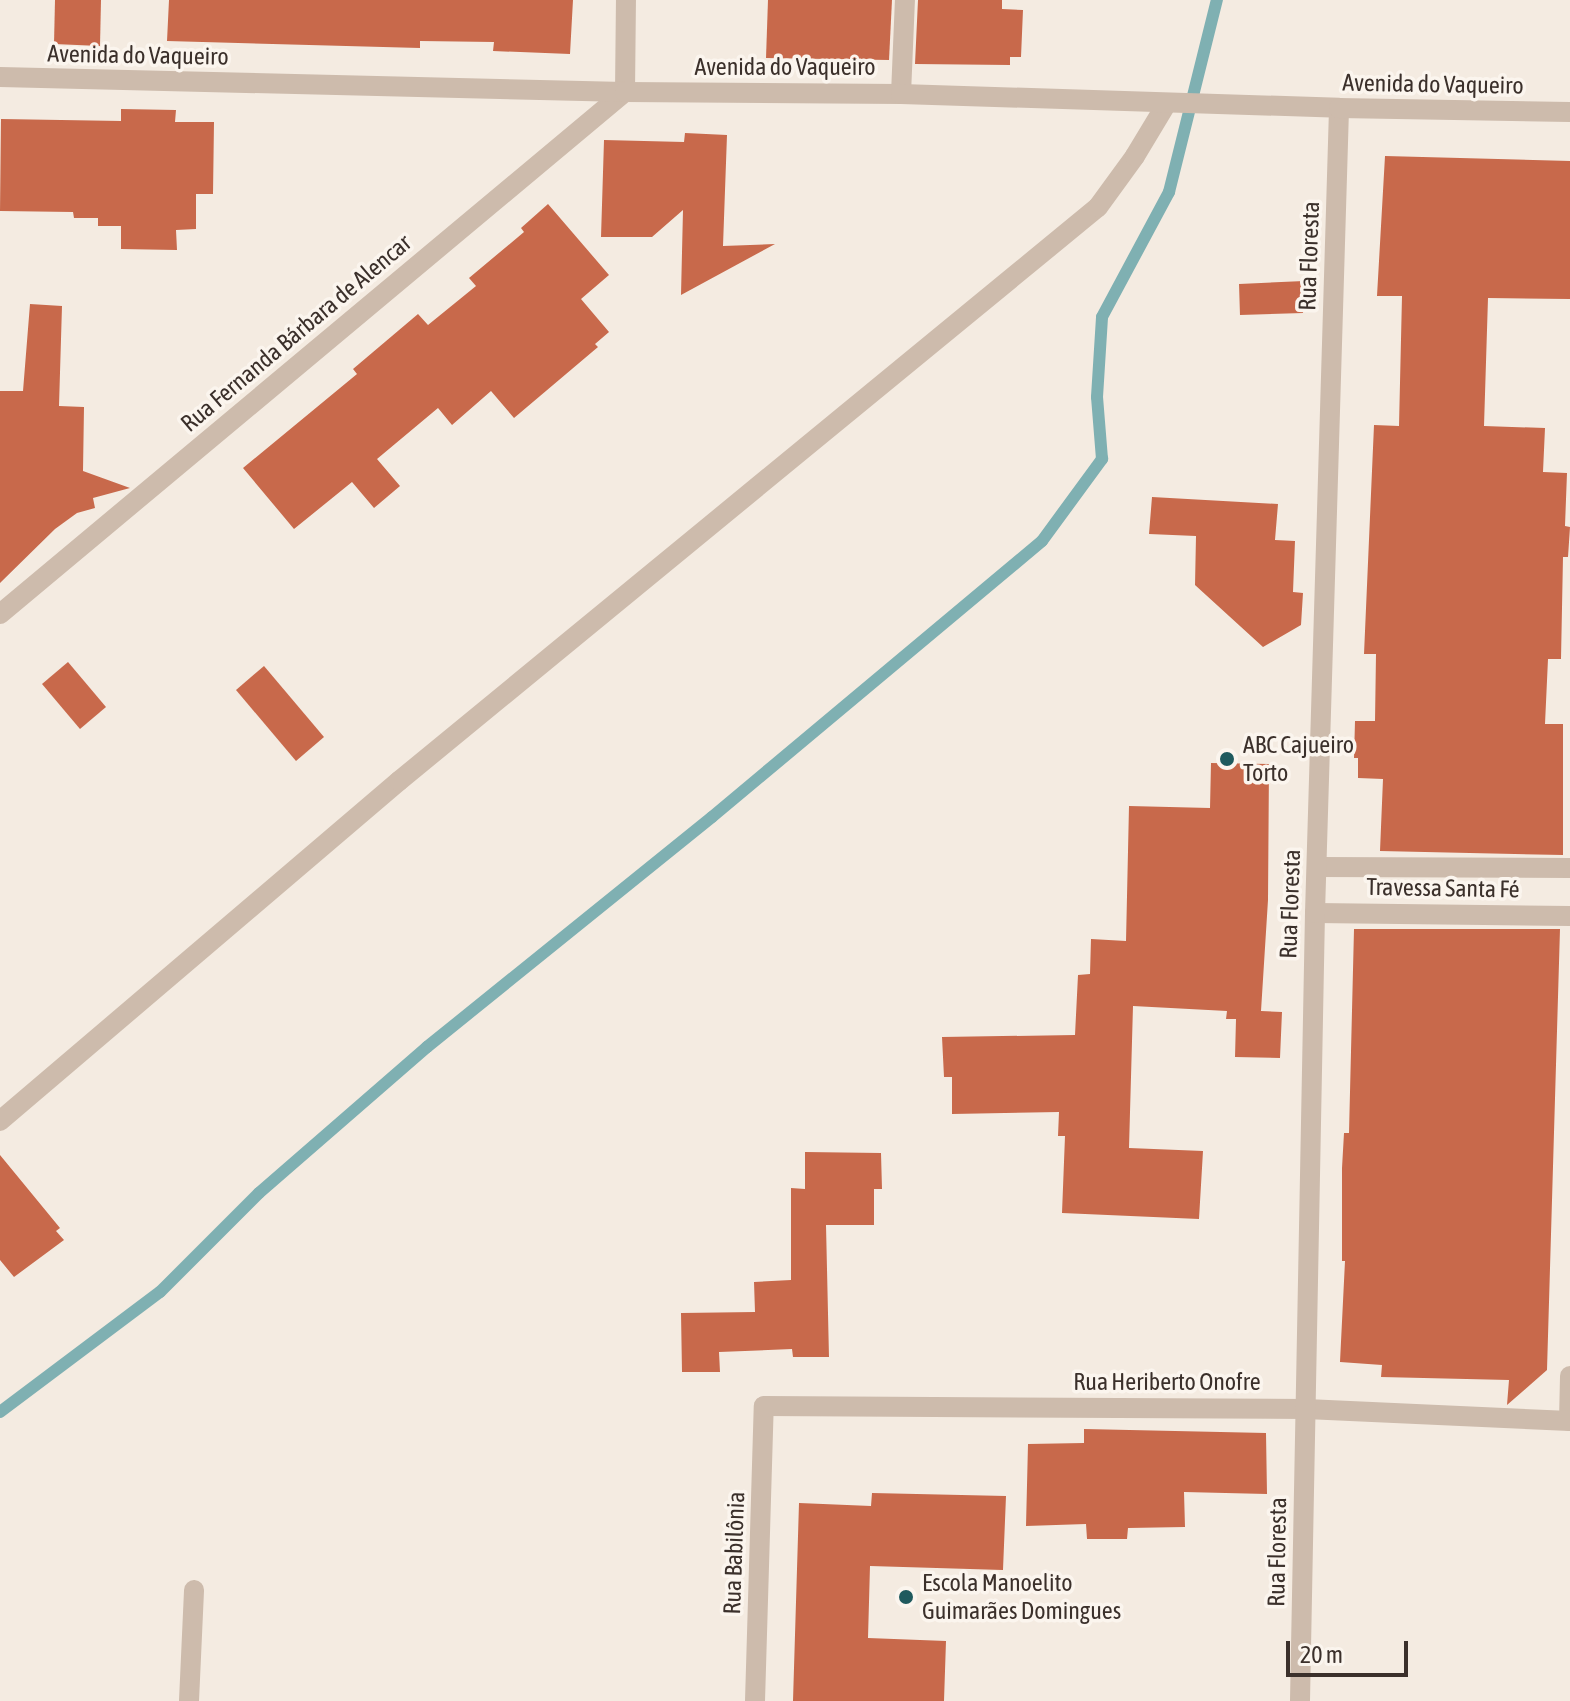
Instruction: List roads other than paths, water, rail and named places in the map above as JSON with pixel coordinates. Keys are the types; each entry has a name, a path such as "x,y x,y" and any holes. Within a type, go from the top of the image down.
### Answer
{"street":[{"path":"625,92 626,0"},
{"path":"901,94 905,0"},
{"name":"Avenida do Vaqueiro","path":"0,77 625,92 901,94 1218,105 1570,112"},
{"name":"Rua Fernanda Bárbara de Alencar","path":"0,614 625,92"},
{"path":"0,1121 411,771 1098,207 1169,103"},
{"name":"Rua Floresta","path":"1300,1701 1315,913 1339,108"},
{"name":"Travessa Santa Fé","path":"1318,867 1570,868"},
{"name":"Travessa Santa Fé","path":"1315,913 1570,916"},
{"path":"1570,1376 1570,1421"},
{"name":"Rua Heriberto Onofre","path":"764,1406 1306,1409 1570,1421"},
{"name":"Rua Babilônia","path":"755,1701 764,1406"},
{"path":"189,1701 194,1590"}],"waterway":[{"path":"0,1412 160,1292 259,1193 427,1047 712,817 1042,541 1102,459 1097,397 1102,317 1169,192 1217,0"}],"place":[{"name":"ABC Cajueiro Torto","path":"1227,759"},
{"name":"Escola Manoelito Guimarães Domingues","path":"906,1597"}]}
